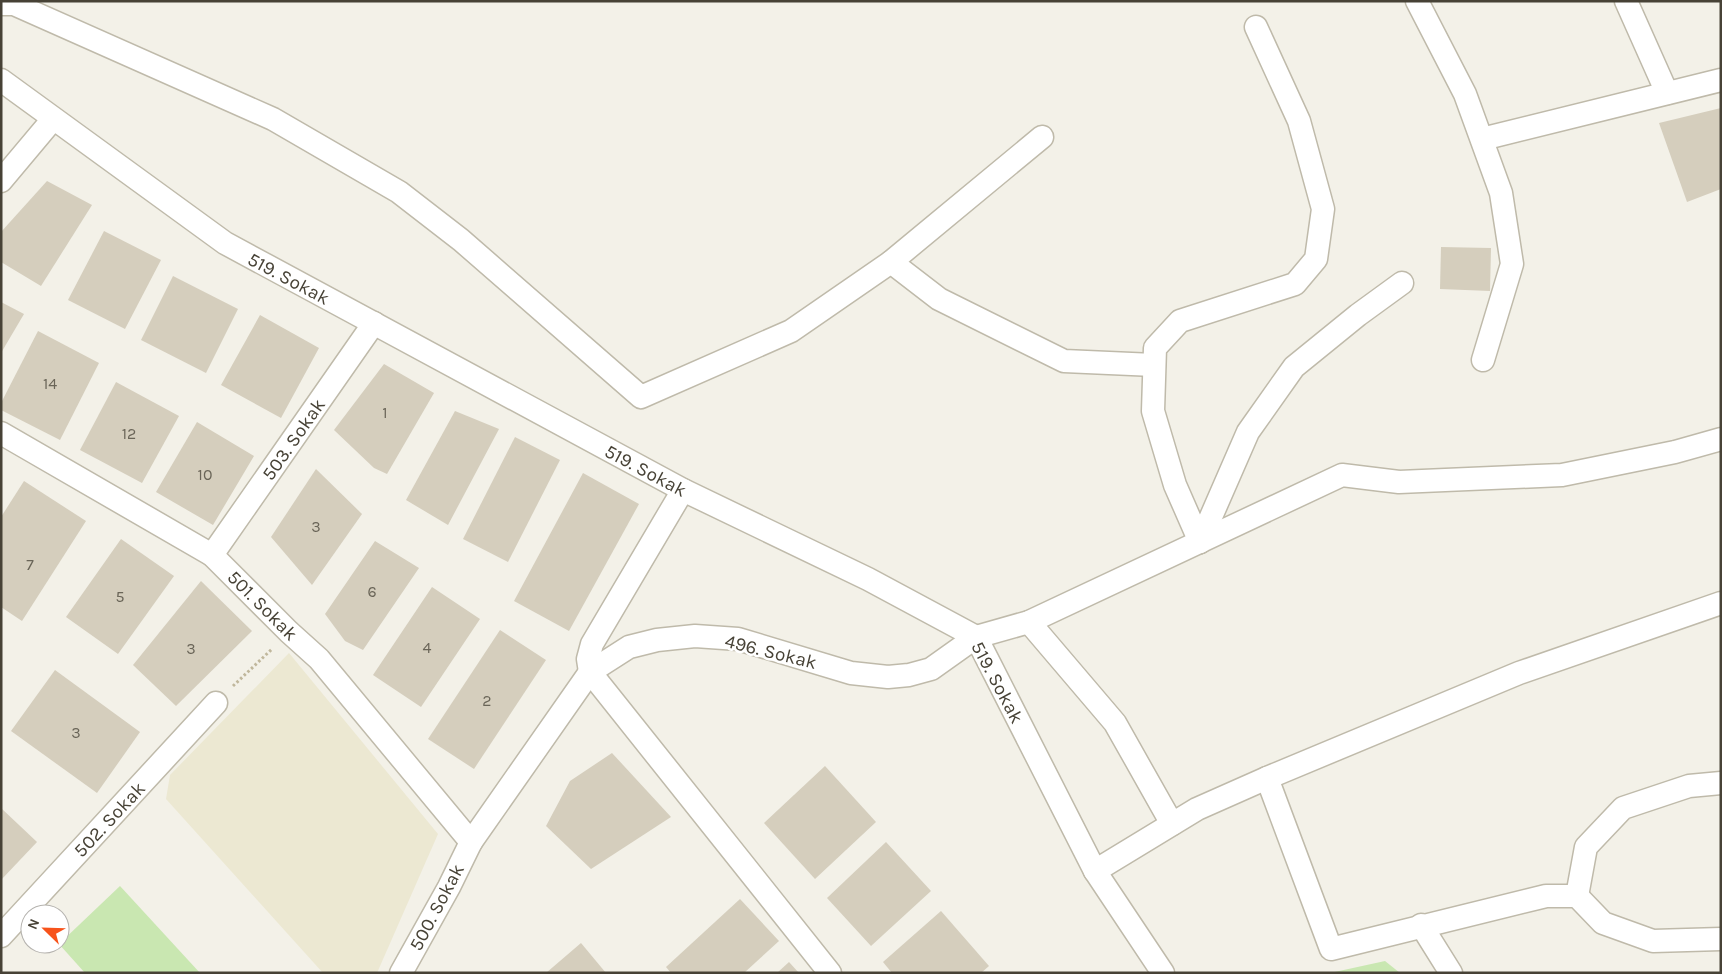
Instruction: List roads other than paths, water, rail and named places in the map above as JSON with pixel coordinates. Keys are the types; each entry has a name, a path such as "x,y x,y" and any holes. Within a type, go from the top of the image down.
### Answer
{"street":[{"path":"1417,1 1465,94 1501,193 1512,264 1483,360"},
{"path":"1626,1 1667,93"},
{"path":"10,3 273,119 399,192 461,240 641,398 791,331 891,262 1042,137"},
{"path":"1200,542 1175,485 1152,410 1155,348 1180,320 1295,284 1316,259 1323,210 1299,121 1256,28"},
{"name":"519. Sokak","path":"1,80 225,243 683,490 868,579 976,637 1095,871 1163,973"},
{"path":"1482,139 1721,80"},
{"path":"1,182 53,119"},
{"path":"891,262 939,299 1064,361 1154,365"},
{"path":"1200,542 1248,432 1294,367 1358,314 1402,282"},
{"name":"503. Sokak","path":"212,555 374,323"},
{"name":"501. Sokak","path":"1,433 212,555 289,632 319,659 471,842"},
{"name":"496. Sokak","path":"471,842 590,672 629,647 657,640 695,636 738,639 852,673 888,677 909,675 931,669 976,637 1029,622 1342,475 1399,482 1562,475 1675,452 1721,439"},
{"path":"683,490 592,644 588,659 590,672 830,973"},
{"path":"1095,871 1197,809 1267,778 1519,672 1721,603"},
{"path":"1029,622 1115,723 1172,824"},
{"name":"502. Sokak","path":"1,936 216,702"},
{"path":"1267,778 1331,949 1421,925 1546,896 1576,896 1603,923 1652,941 1721,939"},
{"path":"1576,896 1586,847 1623,808 1690,786 1721,783"},
{"name":"500. Sokak","path":"401,973 449,887 471,842"},
{"path":"1421,925 1451,973"}]}
